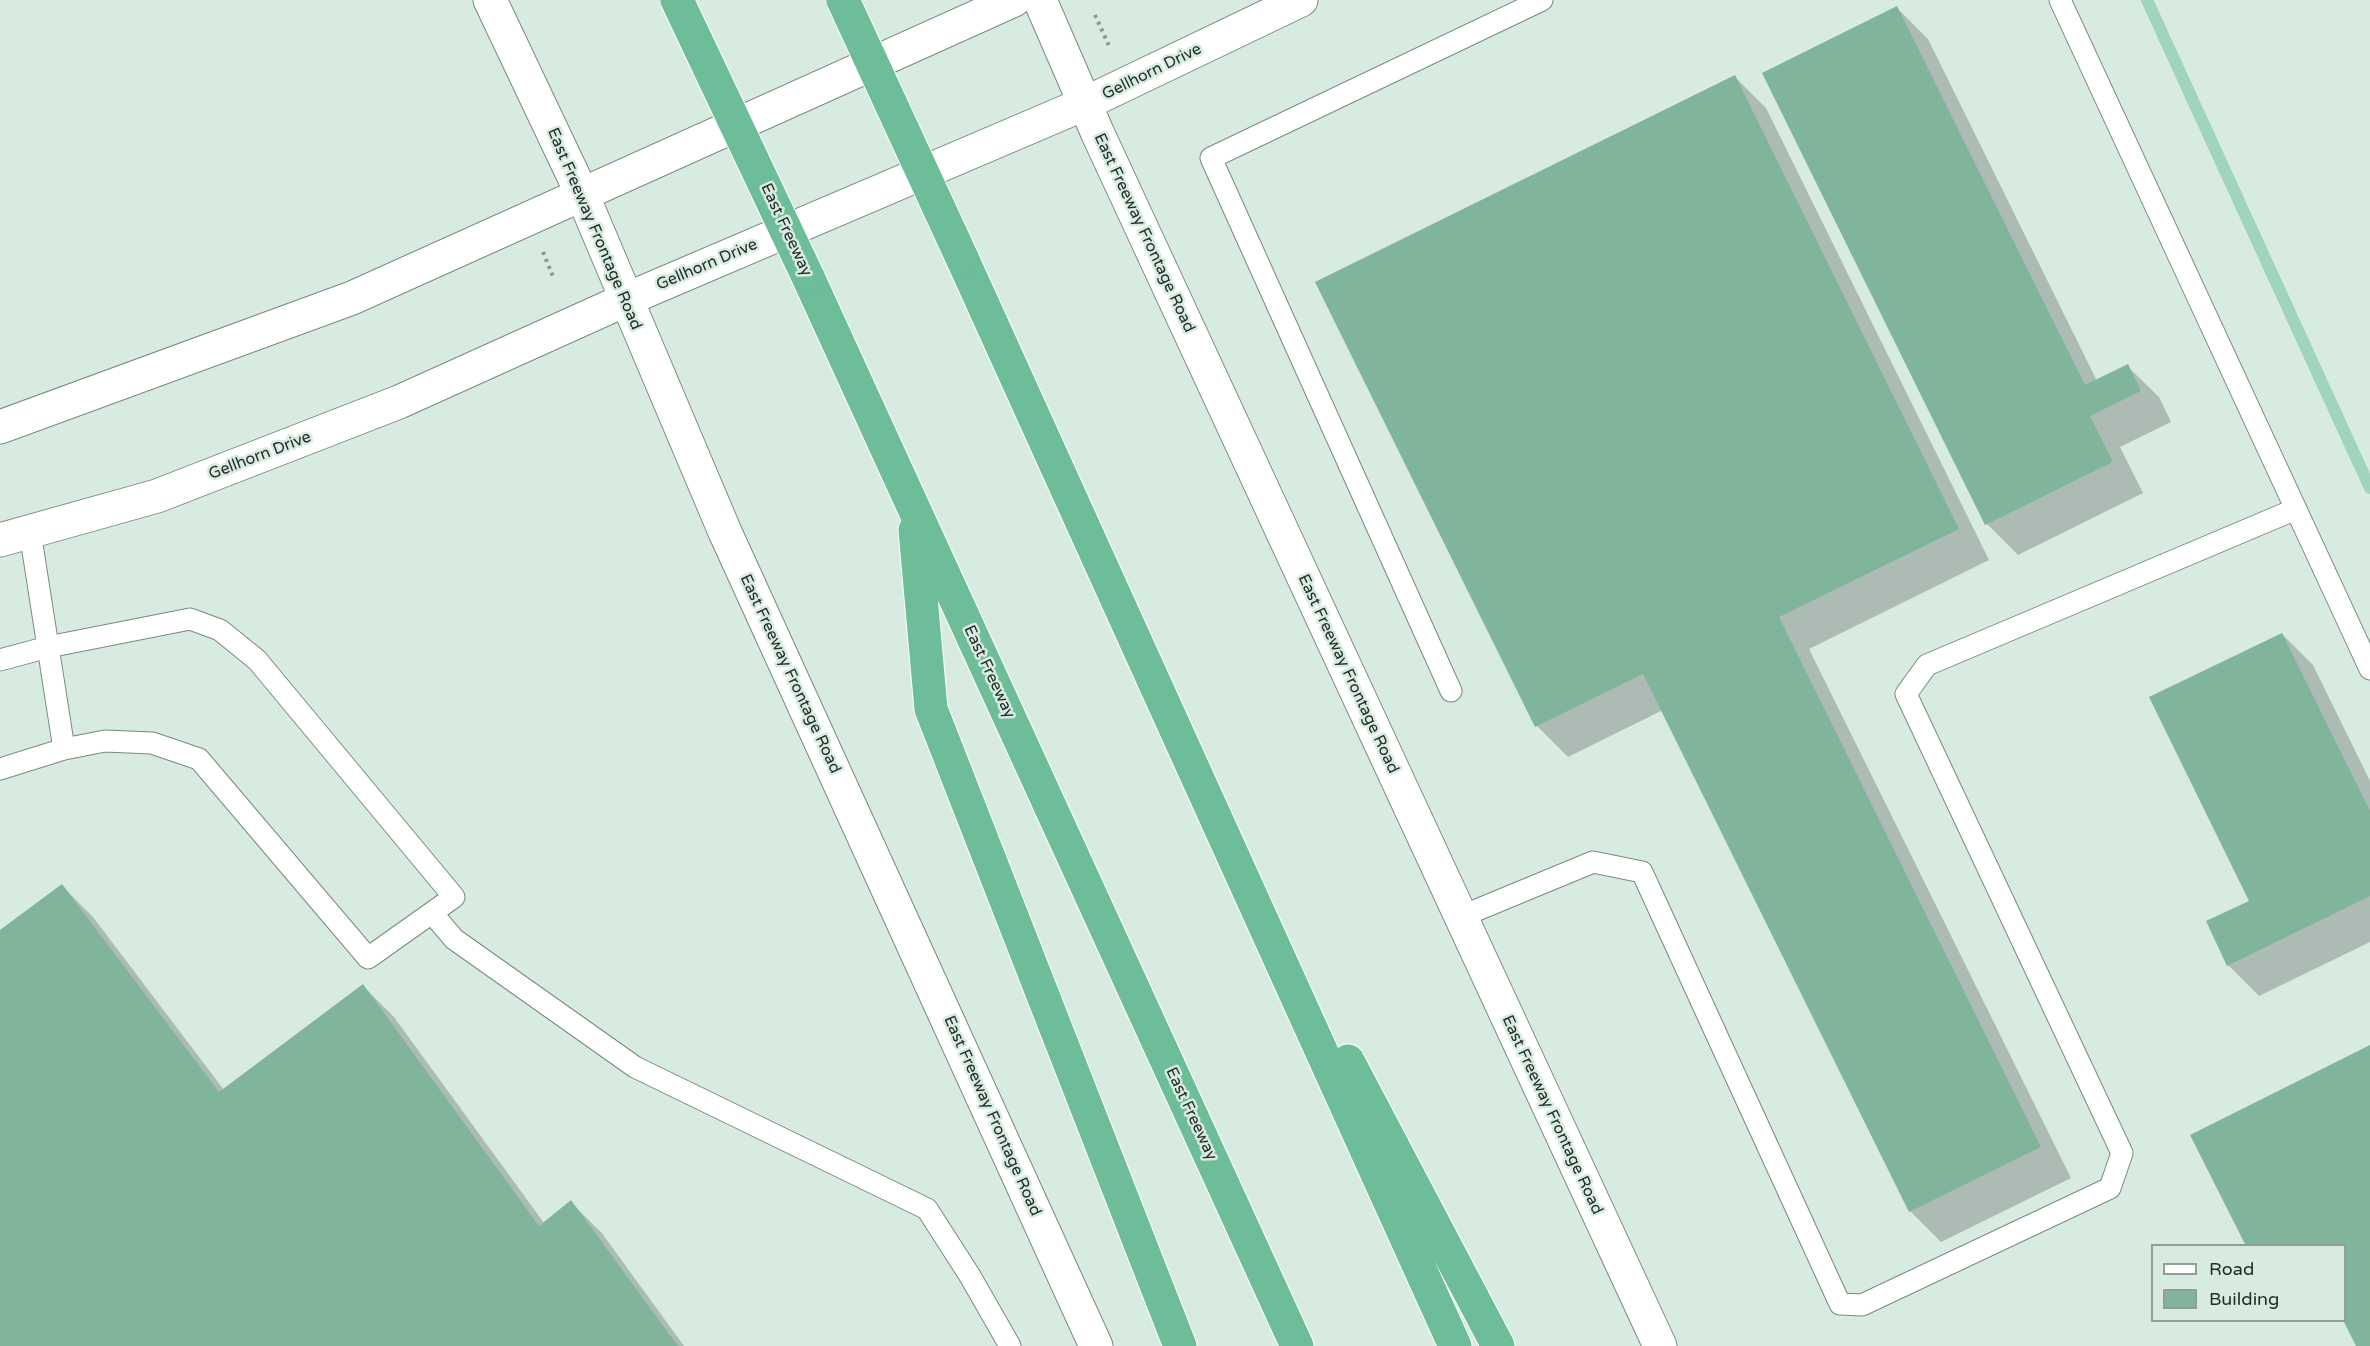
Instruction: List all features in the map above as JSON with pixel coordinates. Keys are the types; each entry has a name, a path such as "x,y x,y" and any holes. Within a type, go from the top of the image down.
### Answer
{"highway":[{"name":"East Freeway","path":"676,0 829,322 1297,1346"},
{"path":"843,0 1455,1346"},
{"path":"913,508 931,709 1180,1346"},
{"path":"1184,748 1498,1346"}],"main road":[{"name":"East Freeway Frontage Road","path":"490,0 582,194 725,532 1096,1346"},
{"path":"0,427 352,298 1014,0"},
{"name":"East Freeway Frontage Road","path":"1040,0 1084,104 1660,1346"},
{"name":"Gellhorn Drive","path":"15,536 157,496 366,415 625,300 1084,104 1301,0"}],"lane":[{"path":"1451,690 1211,158 1542,0"},
{"path":"2060,0 2370,669"},
{"path":"1461,917 1593,862 1642,872 1840,1304 1862,1305 2110,1188 2122,1153 1906,694 1927,665 2296,509"},
{"path":"15,536 48,647 64,749"},
{"path":"0,660 48,647 189,619 220,630 257,660 454,897 368,958 199,759 152,743 105,741 64,749 0,769"},
{"path":"432,913 454,939 635,1067 927,1209 970,1276 1010,1346"}],"path":[{"path":"1095,15 1110,48"},
{"path":"542,248 554,279"}],"building":[{"path":"1897,6 2085,385 2128,364 2141,391 2090,416 2113,462 1985,525 1762,73"},
{"path":"1735,75 1959,529 1779,617 2041,1147 1909,1212 1643,674 1535,727 1315,282"},
{"path":"2282,633 2370,811 2370,896 2227,966 2206,921 2249,901 2149,697"},
{"path":"62,884 219,1092 363,984 539,1226 571,1200 678,1346 0,1346 0,930"},
{"path":"2370,1045 2370,1346 2356,1346 2344,1322 2346,1322 2346,1244 2245,1244 2190,1135"}],"waterway":[{"path":"2147,0 2370,488"}]}
